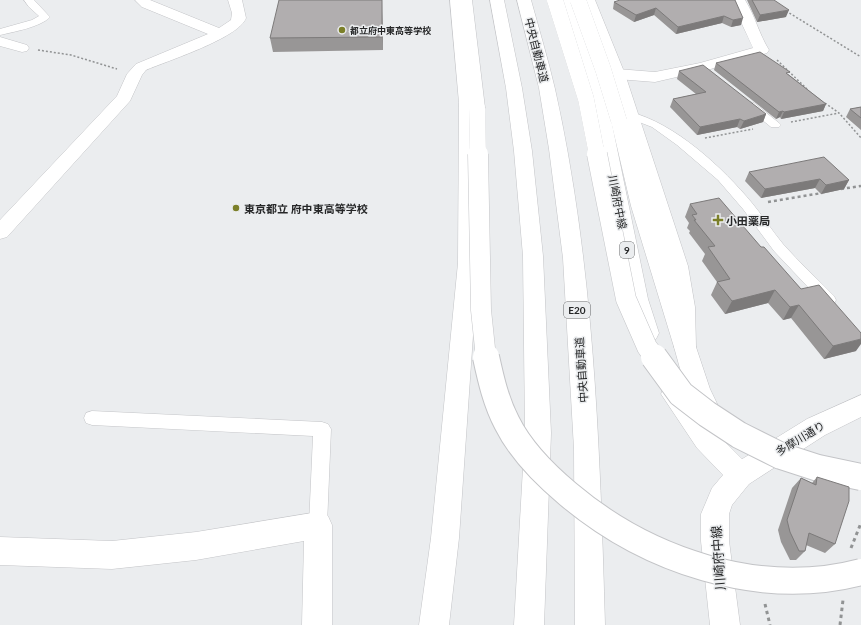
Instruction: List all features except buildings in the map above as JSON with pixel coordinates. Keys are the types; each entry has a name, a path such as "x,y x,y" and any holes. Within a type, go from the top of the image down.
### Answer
{"main road":[{"path":"142,0 147,4 220,34"},
{"path":"0,231 124,98 135,74 141,67 156,59 220,34 233,27 238,20 240,13 235,0"},
{"path":"434,625 445,538 468,263 467,103 457,0"},
{"path":"465,0 477,108 480,308 484,346 493,387 507,423 529,456 558,487 605,523 651,549 706,569 755,580 794,581 846,577 861,572"},
{"path":"497,0 514,88 523,151 533,256 538,433 529,625"},
{"name":"中央自動車道","path":"524,0 547,88 558,149 573,258 587,449 590,625"},
{"path":"555,0 586,99 626,299 647,347 681,394 706,414 739,435 781,456 818,468 861,477"},
{"name":"川崎府中線","path":"568,0 576,9 598,94 637,298 652,343 672,393 706,440 740,474 725,493 715,514 715,541 725,625"},
{"path":"588,0 617,74 625,118"},
{"path":"617,74 655,77 702,67 762,50 757,43 743,7 738,0"},
{"path":"576,9 596,18"},
{"path":"576,9 625,118 678,266 683,300 685,347 698,390 740,474"},
{"path":"0,41 22,48"},
{"name":"多摩川通り","path":"740,474 816,427 861,405"},
{"path":"0,551 112,555 196,546 318,524 317,625"}],"lane":[{"path":"0,32 35,22 45,17 40,10 31,4 29,0"},
{"path":"702,67 714,77"},
{"path":"739,96 776,125"},
{"path":"625,118 656,125 680,142 722,177 748,206 779,248 839,311"},
{"path":"92,418 322,429 318,524"}],"path":[{"path":"784,10 861,57"},
{"path":"22,48 71,55 135,74"},
{"path":"762,50 774,57 795,76 809,92"},
{"path":"820,100 839,113 861,138"},
{"path":"838,190 861,186"},
{"path":"748,206 823,192"},
{"path":"763,596 770,625"}],"place":[{"name":"都立府中東高等学校","path":"342,30"},
{"name":"東京都立 府中東高等学校","path":"236,208"},
{"name":"小田薬局","path":"718,220"}]}
